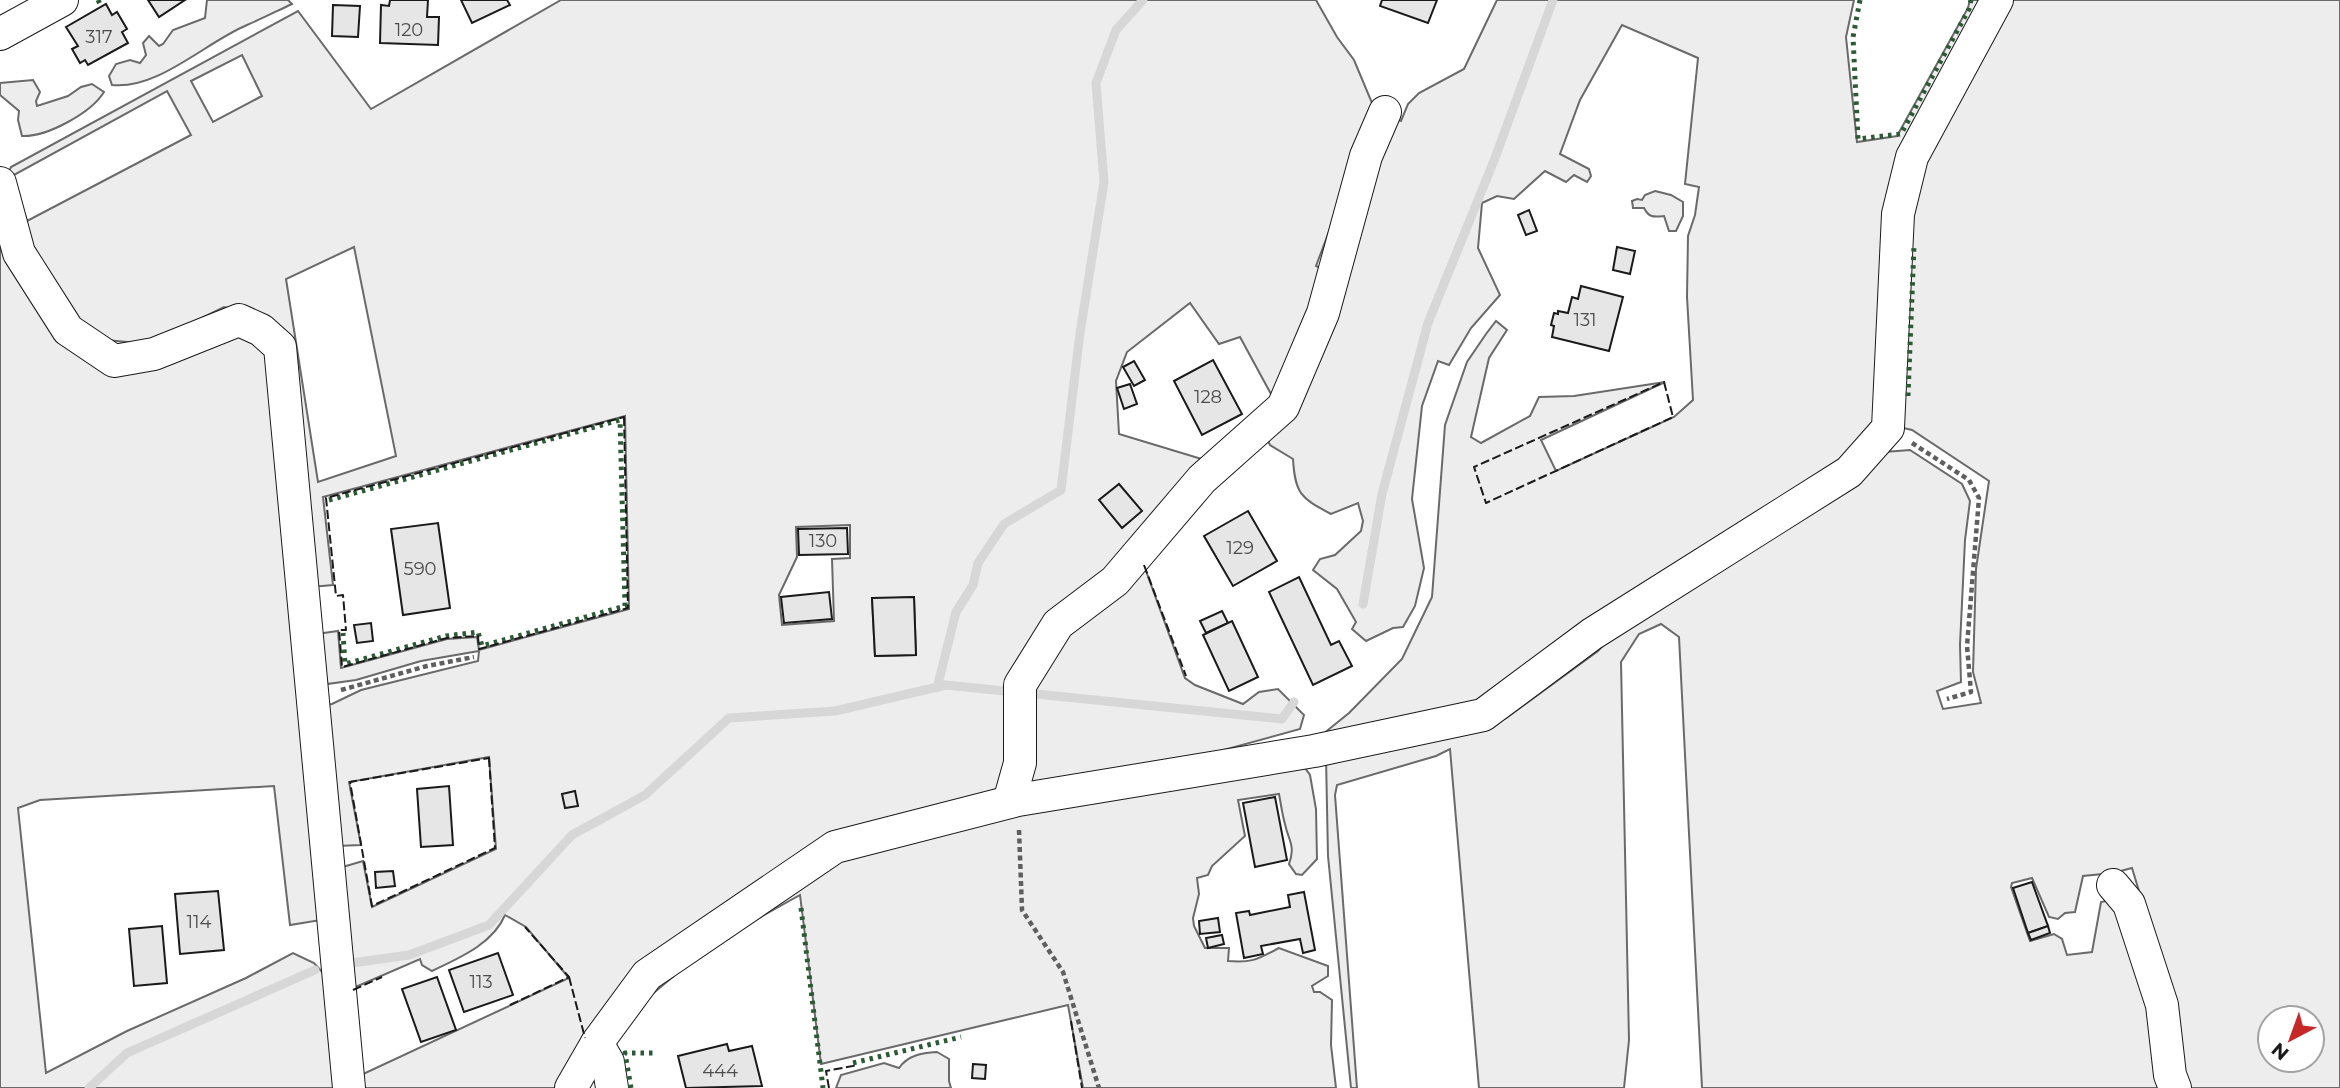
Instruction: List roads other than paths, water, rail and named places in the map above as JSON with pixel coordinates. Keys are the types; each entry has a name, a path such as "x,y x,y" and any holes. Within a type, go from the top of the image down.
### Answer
{"street":[{"path":"0,34 62,0"},
{"path":"571,1088 597,1042 647,975 835,847 1014,801 1314,751 1483,715 1592,634 1849,472 1888,428 1898,214 1912,158 1997,0"},
{"path":"1014,801 1020,763 1020,685 1058,624 1115,581 1202,479 1283,407 1323,313 1366,156 1385,112"},
{"path":"0,183 19,253 68,330 114,361 154,354 239,320 261,330 281,348 349,1088"},
{"path":"2113,885 2129,904 2162,1005 2170,1075 2175,1088"},
{"path":"597,1042 608,1062 612,1088"}],"waterway":[{"path":"937,688 956,612 973,585 978,563 1004,524 1061,490 1080,333 1104,182 1096,83 1116,30 1143,0"},
{"path":"1363,604 1382,494 1428,323 1495,158 1553,0"},
{"path":"345,964 409,955 489,925 572,835 645,795 729,718 835,711 946,685 1014,692"},
{"path":"1026,693 1282,719 1294,702"},
{"path":"89,1088 127,1053 315,970"}]}
